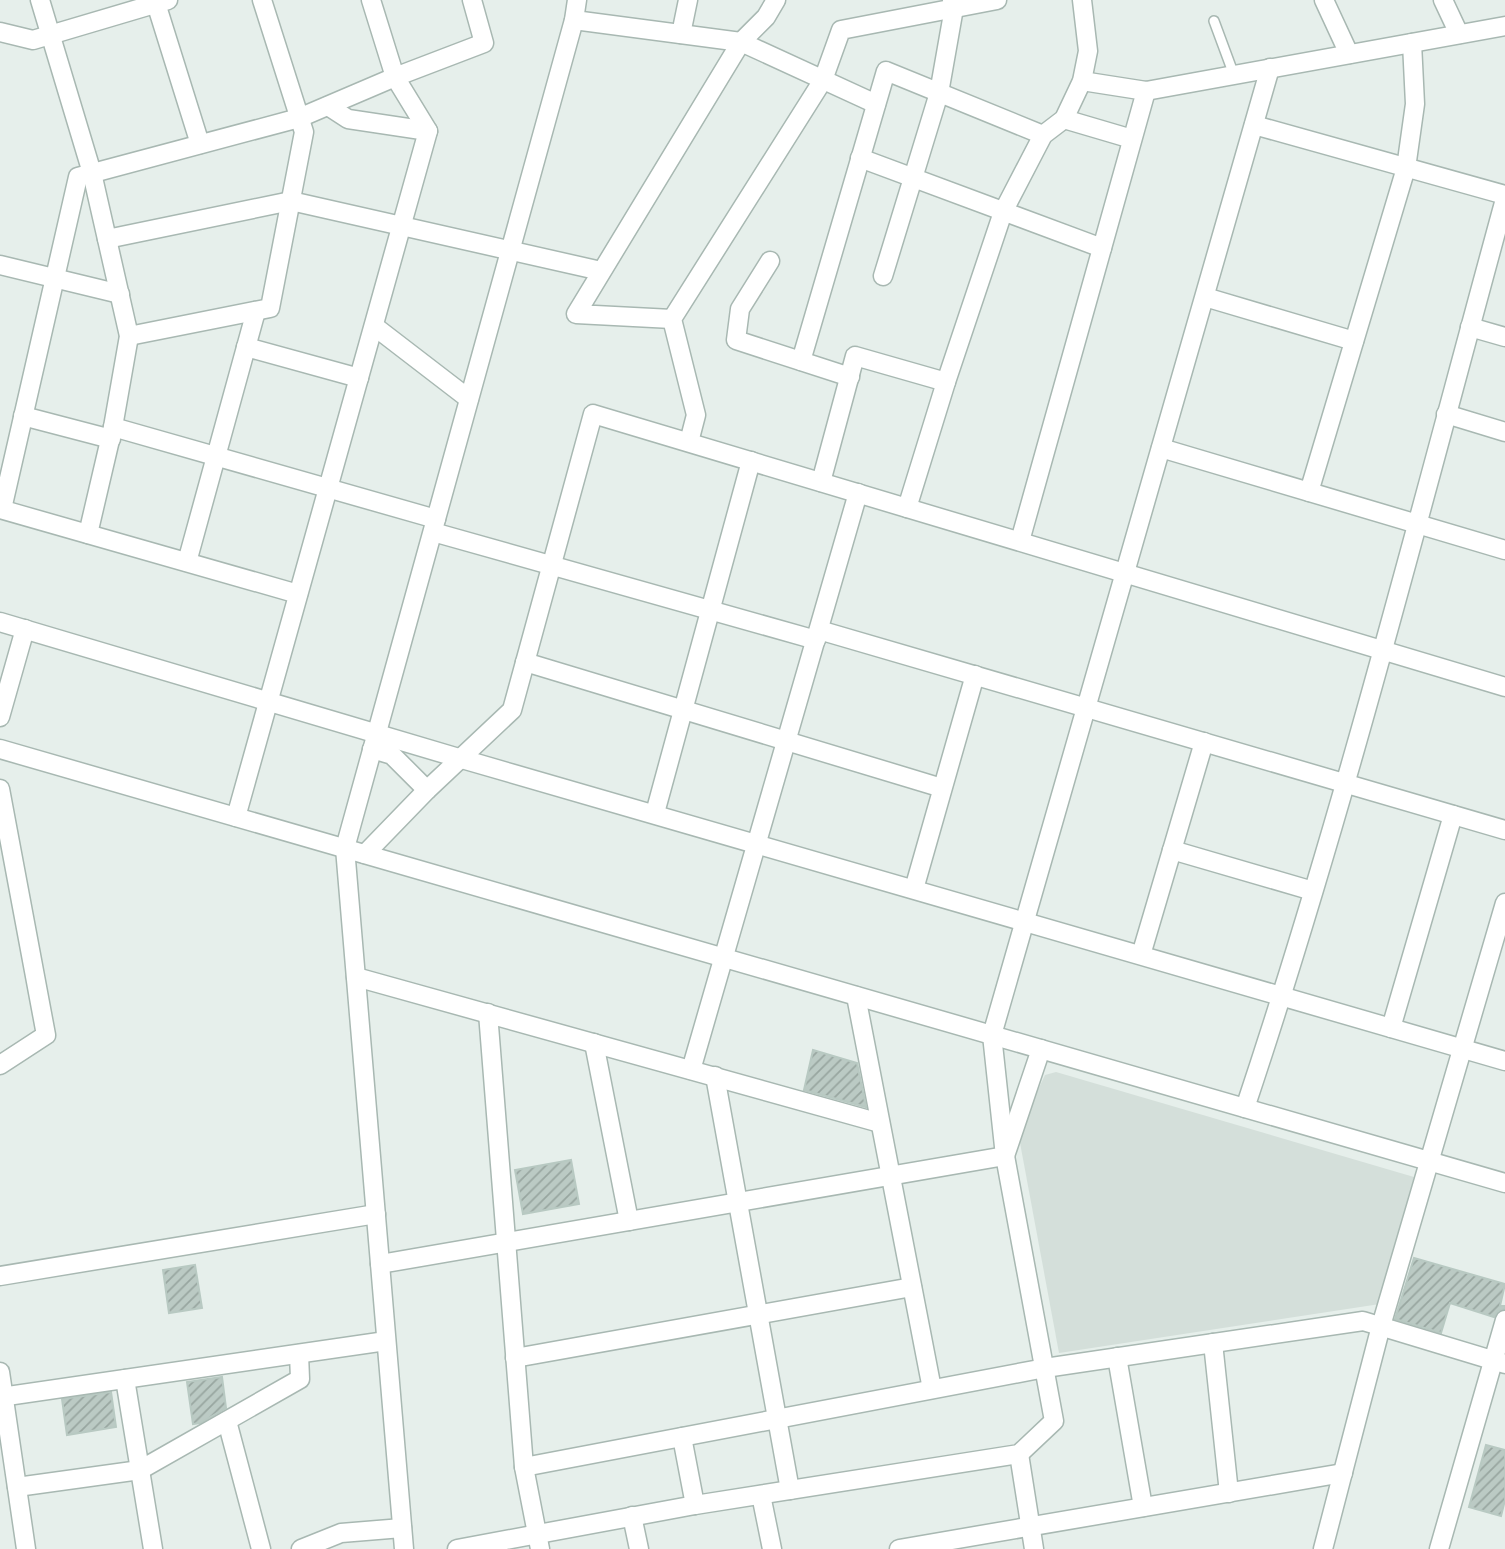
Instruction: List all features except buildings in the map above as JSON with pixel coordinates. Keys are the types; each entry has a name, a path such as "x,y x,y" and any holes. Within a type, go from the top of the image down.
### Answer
{"street":[{"path":"40,0 92,173 130,336 112,433 88,534"},
{"path":"130,336 271,307 304,132 262,0"},
{"path":"236,817 428,131 395,77 371,0"},
{"path":"298,594 1,509 78,177 299,118 484,43 472,0"},
{"path":"404,1549 345,848 574,20 577,0"},
{"path":"681,34 688,0"},
{"path":"672,319 576,313 741,42 766,17 776,0"},
{"path":"688,442 696,415 672,319 824,80 841,30 953,4 997,0"},
{"path":"907,508 1003,212 1043,135 1064,119 1082,80 1087,51 1082,0"},
{"path":"1324,0 1349,54"},
{"path":"1443,0 1459,34"},
{"path":"1,38 33,40 160,1 200,145"},
{"path":"883,276 939,93 953,4"},
{"path":"574,20 741,42 876,104"},
{"path":"1082,80 1146,91 1505,26"},
{"path":"1309,492 1406,167 1415,104 1412,43"},
{"path":"457,1549 538,1541 632,1516 1018,1454 1054,1421 1005,1156 992,1035 1270,68"},
{"path":"801,361 886,71 1043,135"},
{"path":"1020,541 1146,91"},
{"path":"328,106 348,119 428,131"},
{"path":"1064,119 1132,139"},
{"path":"1245,1108 1283,996 1346,784 1505,197 1254,125"},
{"path":"860,158 1101,248"},
{"path":"107,239 291,201 601,271"},
{"path":"770,261 740,309 736,340 850,377"},
{"path":"0,265 120,294"},
{"path":"1205,297 1354,341"},
{"path":"187,562 256,310"},
{"path":"374,326 469,399"},
{"path":"1470,327 1505,337"},
{"path":"246,347 359,378"},
{"path":"821,482 855,356 946,382"},
{"path":"365,854 427,790 512,710 593,414 1505,687"},
{"path":"1446,414 1505,432"},
{"path":"23,416 216,457 328,488 551,565 710,610 975,676 1505,830"},
{"path":"1161,447 1505,550"},
{"path":"655,813 751,461"},
{"path":"691,1070 858,493"},
{"path":"0,622 269,700 375,741 462,759 655,813 1505,1061"},
{"path":"0,717 25,629"},
{"path":"525,662 942,788"},
{"path":"914,889 975,676"},
{"path":"375,741 393,755 427,790"},
{"path":"1141,955 1204,742"},
{"path":"0,748 1505,1183"},
{"path":"0,789 8,872 46,1035 0,1065"},
{"path":"1391,1028 1453,815"},
{"path":"1172,850 1314,891"},
{"path":"1323,1549 1381,1326 1505,903"},
{"path":"356,976 880,1123"},
{"path":"856,996 932,1389"},
{"path":"488,1013 524,1467 538,1541"},
{"path":"594,1042 629,1221"},
{"path":"1005,1156 1041,1049"},
{"path":"715,1076 790,1490"},
{"path":"380,1264 1005,1156"},
{"path":"0,1276 376,1214"},
{"path":"515,1358 912,1287"},
{"path":"1438,1549 1499,1362 1505,1320"},
{"path":"524,1467 1045,1368 1363,1321 1499,1362"},
{"path":"2,1397 386,1341"},
{"path":"1213,1343 1229,1493"},
{"path":"17,1487 140,1470 300,1379 299,1354"},
{"path":"1116,1357 1143,1507"},
{"path":"0,1372 26,1549"},
{"path":"125,1379 153,1549"},
{"path":"228,1421 261,1549"},
{"path":"682,1437 695,1505"},
{"path":"1018,1454 1034,1549"},
{"path":"899,1549 1343,1473"},
{"path":"761,1495 772,1549"},
{"path":"632,1516 639,1549"},
{"path":"1020,1549 1030,1527"},
{"path":"301,1549 341,1533 402,1528"}],"lane":[{"path":"1214,21 1234,75"}],"shaded area":[{"path":"1056,1072 1414,1177 1380,1304 1059,1353 1018,1132 1045,1075"}]}
